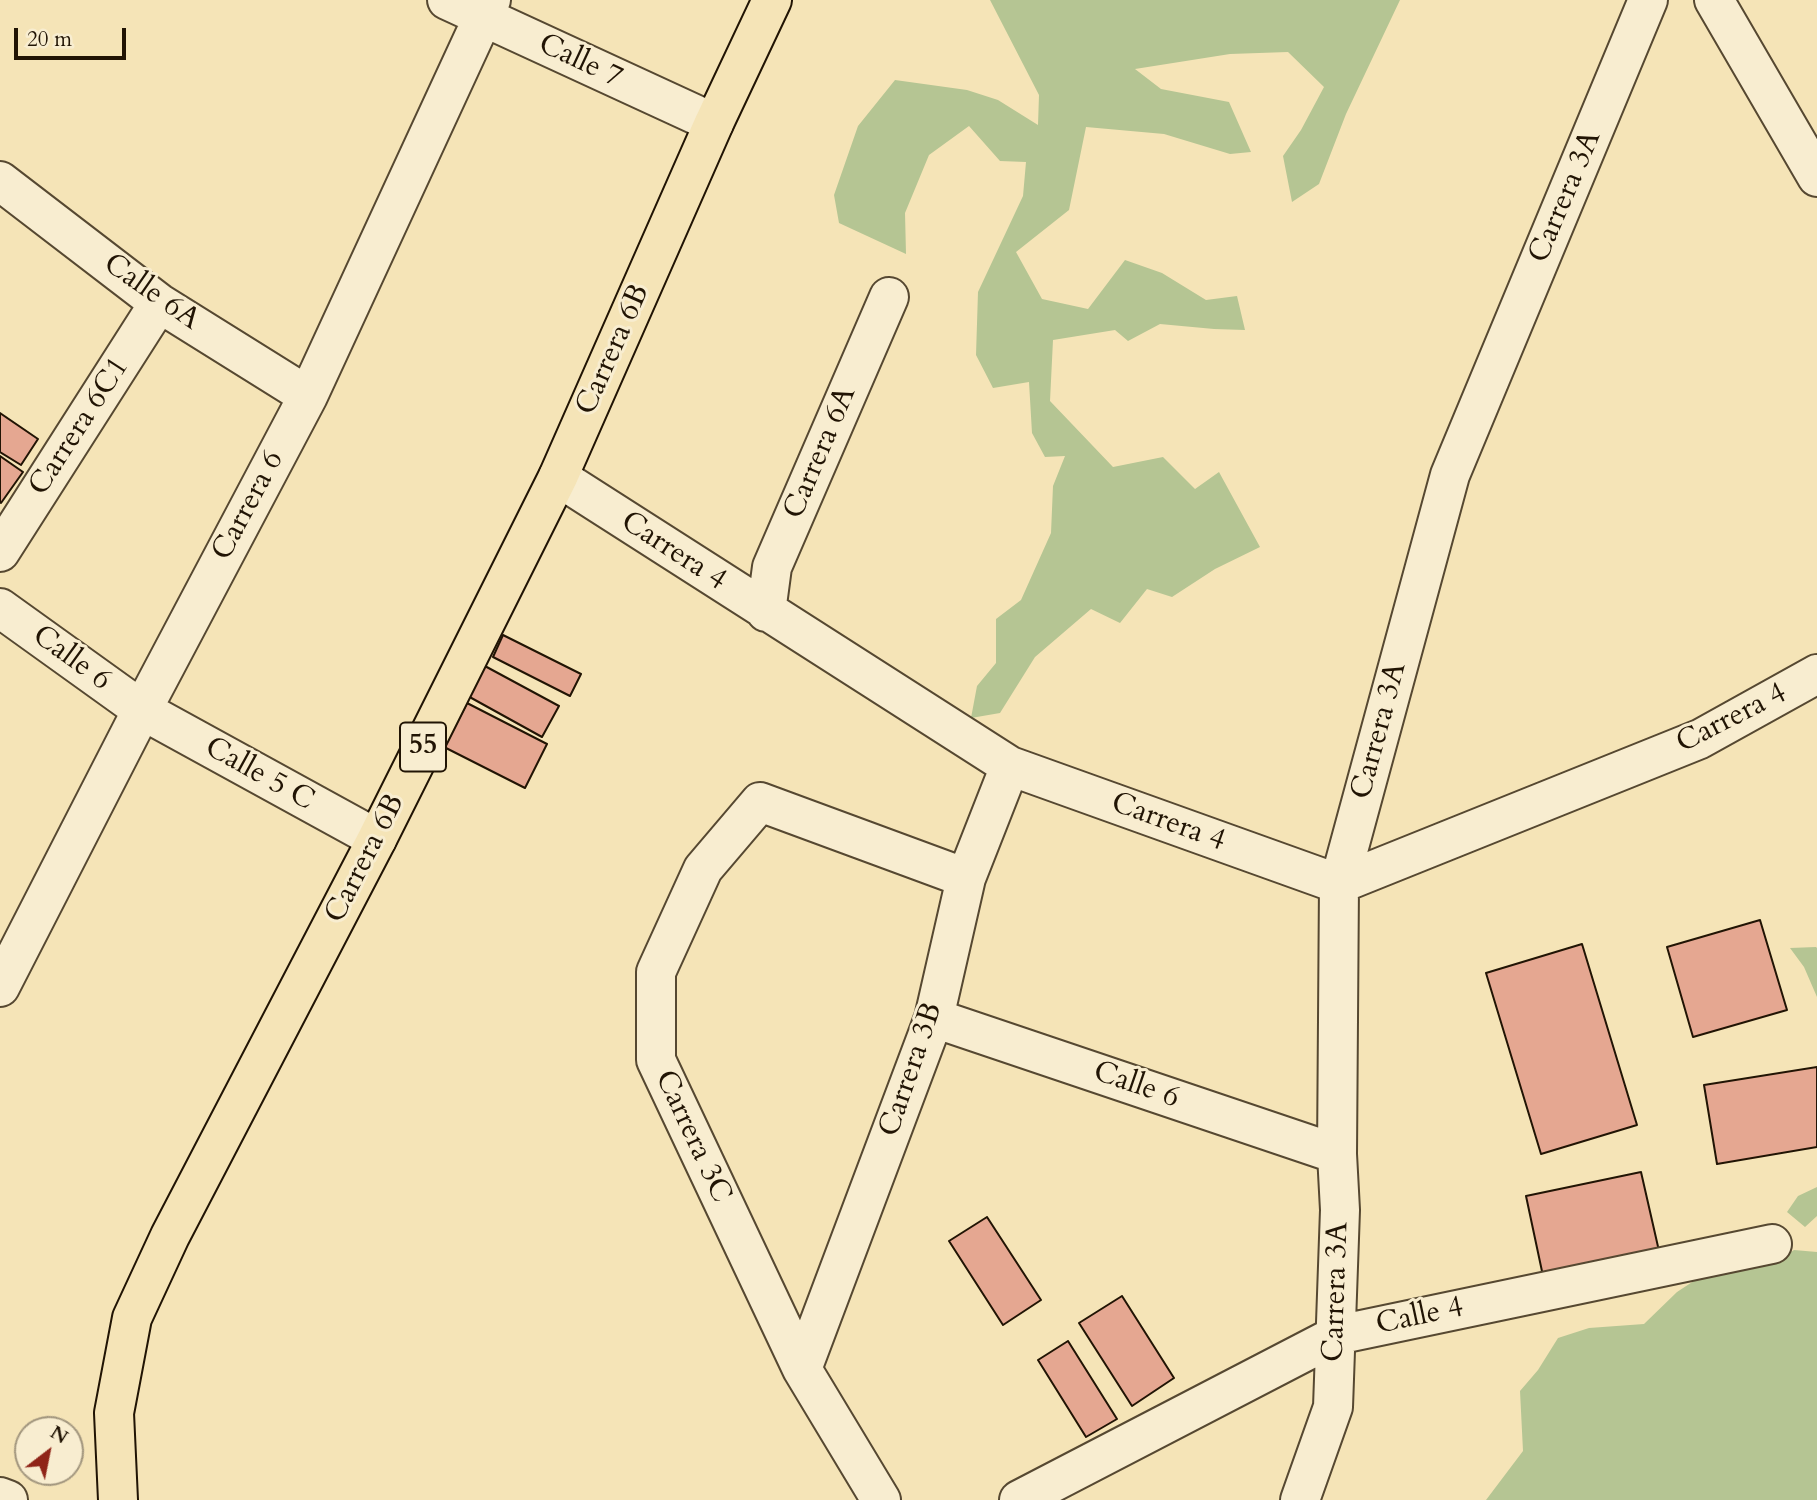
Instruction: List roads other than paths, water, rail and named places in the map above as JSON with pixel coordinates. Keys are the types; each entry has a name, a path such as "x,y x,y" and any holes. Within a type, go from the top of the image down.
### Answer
{"highway":[{"name":"Carrera 6B","path":"118,1500 114,1413 132,1318 170,1236 377,839 558,477 714,123 772,0"}],"street":[{"name":"Calle 7","path":"447,0 487,9 714,123"},
{"name":"Carrera 3A","path":"1300,1500 1333,1408 1340,1210 1337,1154 1339,884 1450,475 1648,0"},
{"path":"1714,0 1817,177"},
{"name":"Carrera 6","path":"0,987 307,396 487,9"},
{"name":"Calle 6A","path":"0,181 159,303 307,396"},
{"name":"Carrera 6A","path":"766,611 772,567 889,297"},
{"name":"Carrera 6C1","path":"0,552 159,303"},
{"name":"Carrera 4","path":"558,477 1010,766 1339,884 1700,739 1817,674"},
{"name":"Calle 6","path":"0,608 142,710"},
{"name":"Calle 5 C","path":"142,710 377,839"},
{"name":"Carrera 3B","path":"802,1369 934,1018 966,878 1010,766"},
{"name":"Carrera 3C","path":"802,1369 656,1060 656,972 704,869 760,802 966,878"},
{"name":"Calle 6","path":"934,1018 1337,1154"},
{"name":"Calle 4","path":"1019,1500 1337,1335 1772,1244"},
{"path":"802,1369 881,1500"},
{"path":"0,1497 8,1500"}]}
